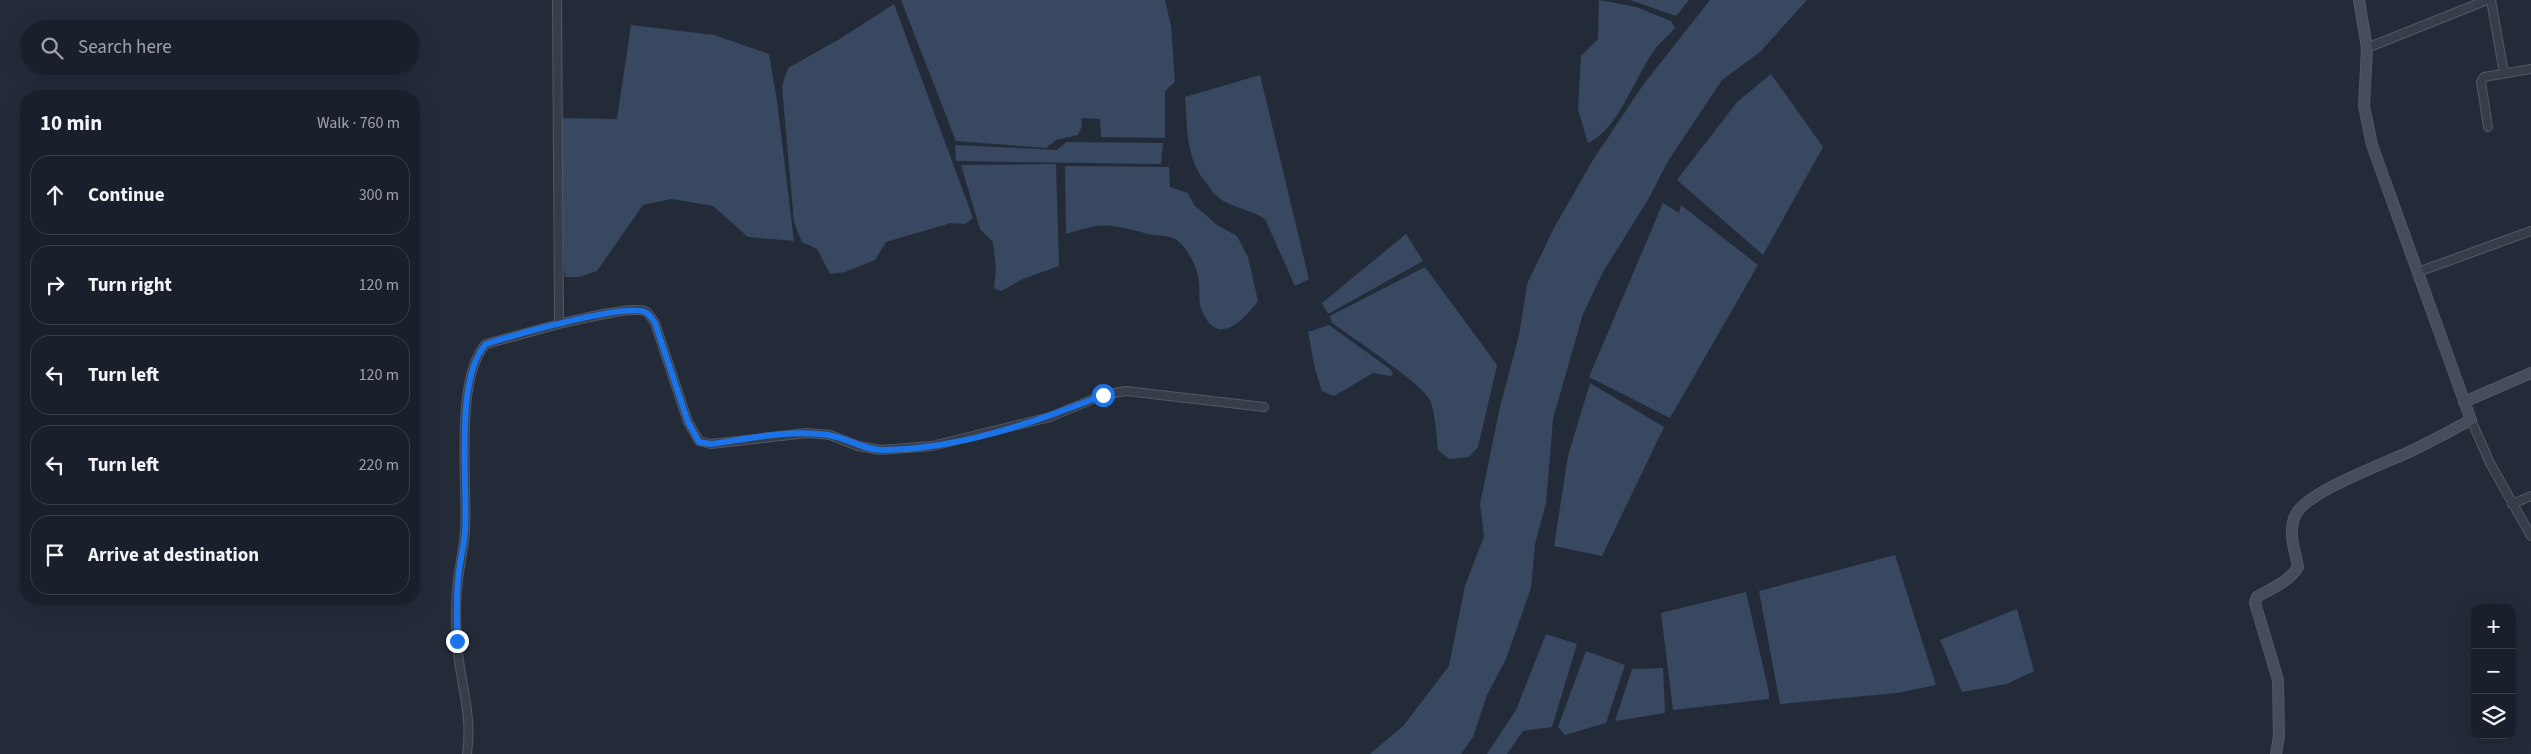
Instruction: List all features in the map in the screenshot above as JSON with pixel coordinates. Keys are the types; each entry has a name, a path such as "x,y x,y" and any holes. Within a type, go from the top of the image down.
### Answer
{"street":[{"path":"557,0 559,324"},
{"path":"2359,0 2368,48 2364,92 2366,119 2372,145 2470,420 2512,504 2531,536"},
{"path":"2368,48 2487,0"},
{"path":"2491,0 2504,74"},
{"path":"2488,127 2481,82 2484,78 2531,69"},
{"path":"2418,272 2531,231"},
{"path":"467,754 470,731 457,641 458,581 465,531 465,430 471,370 477,353 486,344 559,324 616,312 643,310 649,314 655,323 688,422 699,442 711,444 807,433 830,435 858,446 881,450 932,446 1050,417 1103,395 1126,391 1264,406"},
{"path":"2464,402 2531,374"},
{"path":"2276,754 2278,680 2255,603 2257,597 2284,582 2298,567 2291,530 2296,512 2307,503 2362,471 2407,453 2470,420"},
{"path":"2512,504 2531,496"}],"water":[{"path":"901,0 1165,0 1171,26 1175,82 1165,91 1165,138 1101,137 1100,119 1081,118 1082,126 1078,135 1056,140 1046,148 956,141"},
{"path":"1599,0 1636,7 1671,21 1675,28 1658,45 1648,59 1626,100 1609,126 1588,143 1578,109 1581,56 1598,39"},
{"path":"1630,0 1689,0 1676,16"},
{"path":"1710,0 1807,0 1760,52 1722,80 1668,161 1649,198 1603,272 1583,314 1553,419 1546,503 1535,544 1531,588 1506,659 1487,695 1473,737 1461,754 1370,754 1404,725 1449,666 1465,586 1484,536 1480,504 1500,407 1519,335 1527,284 1554,228 1593,160 1643,85"},
{"path":"894,4 973,218 965,224 951,223 886,242 875,260 845,272 830,274 817,249 802,242 794,222 782,86 788,68 838,40"},
{"path":"631,25 714,35 769,54 777,101 794,241 748,237 713,206 671,199 643,205 597,271 579,277 565,277 557,170 557,118 617,119"},
{"path":"1771,74 1823,147 1763,255 1677,180 1737,102"},
{"path":"1260,75 1309,279 1295,286 1265,219 1234,206 1217,196 1200,174 1195,164 1187,132 1185,97"},
{"path":"1066,142 1163,143 1161,164 956,161 955,145 1057,150"},
{"path":"1056,164 1059,266 1023,279 1001,291 994,288 996,269 993,242 980,229 961,165"},
{"path":"1065,166 1169,167 1170,187 1188,193 1194,205 1217,225 1237,236 1248,257 1258,301 1244,317 1229,328 1221,329 1214,327 1207,320 1201,308 1199,281 1195,265 1189,254 1175,239 1122,227 1105,226 1066,234"},
{"path":"1663,203 1679,213 1681,205 1758,265 1670,418 1589,377"},
{"path":"1406,234 1423,261 1328,314 1322,303"},
{"path":"1425,267 1497,365 1478,447 1469,457 1449,459 1438,450 1434,412 1430,400 1425,393 1401,372 1332,323 1330,316"},
{"path":"1329,325 1390,369 1393,373 1391,376 1373,373 1334,396 1322,391 1315,369 1308,332"},
{"path":"1590,383 1664,427 1602,556 1554,546 1568,456"},
{"path":"1895,555 1936,685 1897,693 1780,704 1759,591"},
{"path":"1746,592 1769,699 1673,710 1661,613"},
{"path":"2017,609 2034,671 2007,684 1962,692 1940,640"},
{"path":"1546,634 1577,644 1552,727 1523,731 1507,754 1487,754 1516,710"},
{"path":"1586,651 1625,665 1606,723 1565,735 1558,727"},
{"path":"1663,668 1665,713 1615,721 1632,669"}],"route":[{"path":"457,641 458,581 465,531 465,430 471,370 477,353 486,344 559,324 616,312 643,310 649,314 655,323 688,422 699,442 711,444 807,433 830,435 858,446 881,450 932,446 981,436 1050,417 1103,395"}]}
